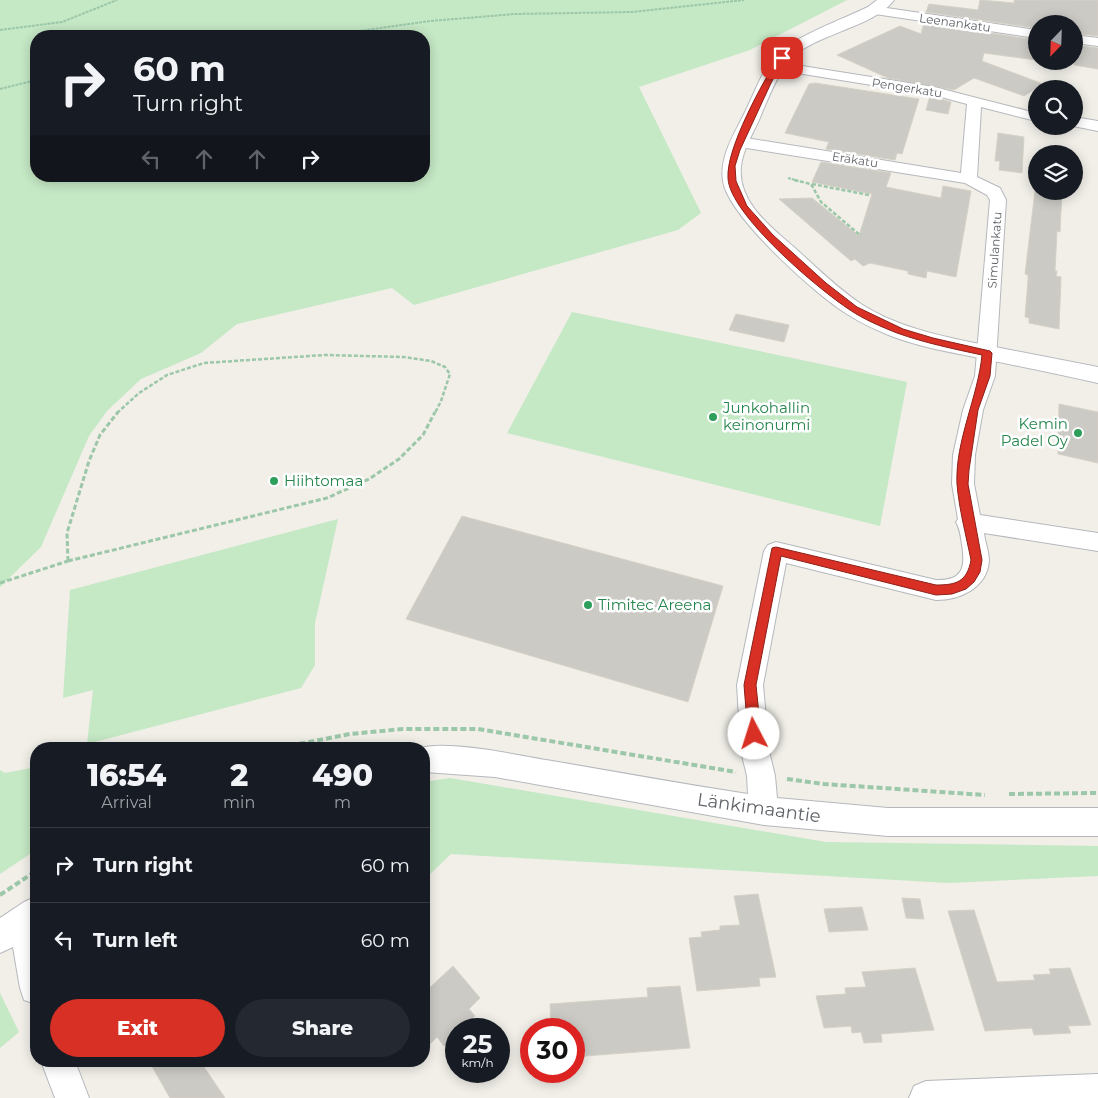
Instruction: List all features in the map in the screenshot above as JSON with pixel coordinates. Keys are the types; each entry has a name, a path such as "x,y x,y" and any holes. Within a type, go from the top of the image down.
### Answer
{"street":[{"name":"Leenankatu","path":"880,5 1028,33"},
{"path":"880,5 797,47 782,58 740,142 732,166 732,181 738,199 750,216 770,237 823,285 854,308 900,331 932,341 1098,376"},
{"path":"1083,40 1098,42"},
{"name":"Pengerkatu","path":"777,66 934,91 1028,115"},
{"path":"969,179 974,102"},
{"path":"1083,124 1098,126"},
{"name":"Eräkatu","path":"740,142 969,179"},
{"name":"Simulankatu","path":"761,776 756,751 750,685 776,551 944,591 961,586 975,572 976,560 963,484 964,456 973,410 985,376 998,200 994,192 969,179"},
{"path":"968,522 1098,542"},
{"name":"Länkimaantie","path":"430,760 466,760 512,766 764,811 864,822 1098,822"},
{"path":"761,776 764,811"},
{"path":"20,923 30,964"},
{"path":"60,1067 72,1098"},
{"path":"926,1098 1098,1091"}],"path":[{"path":"0,30 48,24 80,17 93,9 117,0"},
{"path":"366,30 430,21 515,14 632,12 744,0"},
{"path":"0,89 30,82"},
{"path":"788,178 869,194"},
{"path":"811,184 821,202 861,236"},
{"path":"0,583 68,561 327,498 369,480 400,459 423,435 441,401 450,374 445,366 431,361 404,357 325,355 204,363 167,375 139,392 119,411 100,435 89,461 67,533 68,561"},
{"path":"309,742 350,734 385,730 478,729 761,776 824,784 988,795"},
{"path":"998,795 1098,793"},
{"path":"0,895 30,875"}],"green space":[{"path":"0,0 847,0 750,50 639,87 701,213 678,230 414,305 392,288 237,324 201,353 141,379 107,411 89,436 41,547 0,587"},
{"path":"572,312 907,382 880,526 507,433"},
{"path":"338,519 315,623 315,665 301,688 95,742 87,742 93,690 63,698 70,590"},
{"path":"30,768 30,854 0,874 0,770 5,773"},
{"path":"450,778 826,842 1098,846 1098,876 948,883 451,854 430,874 430,781"},
{"path":"0,993 19,1032 0,1048"}],"building":[{"path":"980,0 1014,3 1014,0 1098,0 1098,36 1083,34 1083,15 1028,15 1028,27 926,12 929,4 978,10"},
{"path":"924,23 1028,39 1028,59 984,53 982,61 1032,80 1028,80 1028,93 1024,96 974,78 954,90 888,78 837,55 900,26 921,34"},
{"path":"1083,46 1098,48 1098,69 1083,66"},
{"path":"815,83 919,99 902,154 897,153 895,160 826,149 829,142 785,133 809,84"},
{"path":"930,96 951,102 948,114 926,110"},
{"path":"998,133 1024,137 1022,173 999,170 1000,161 995,161"},
{"path":"821,162 891,173 886,187 941,198 943,186 971,191 956,277 927,271 926,278 908,274 908,271 870,263 863,266 855,259 851,261 779,199 812,198 859,236 872,194 812,182"},
{"path":"1034,200 1062,200 1060,232 1057,231 1055,271 1057,271 1056,276 1061,277 1059,329 1029,323 1029,318 1025,317 1028,275 1025,274"},
{"path":"736,314 789,325 784,342 729,330"},
{"name":"Kemin Padel Oy","path":"1059,404 1098,412 1098,463 1058,454"},
{"path":"462,516 723,586 688,702 406,619"},
{"path":"758,894 776,977 759,978 760,986 697,991 689,938 702,937 701,932 720,930 720,926 740,925 734,896"},
{"path":"902,898 920,899 924,919 906,918"},
{"path":"862,907 868,930 829,932 824,909"},
{"path":"974,910 997,982 1035,980 1033,975 1051,974 1049,969 1070,968 1091,1025 1068,1026 1071,1033 1034,1035 1032,1028 985,1031 948,911"},
{"path":"453,966 480,998 469,1009 475,1016 473,1018 445,1018 445,1045 437,1037 430,1044 430,987"},
{"path":"915,968 934,1030 881,1034 882,1042 864,1043 861,1032 852,1033 851,1026 824,1028 816,996 846,994 845,988 866,987 862,972"},
{"path":"680,986 690,1048 585,1056 585,1018 551,1018 550,1004 648,997 647,988"},
{"path":"152,1067 204,1067 225,1098 170,1098"}],"place":[{"name":"Junkohallin keinonurmi","path":"713,417"},
{"name":"Kemin Padel Oy","path":"1078,433"},
{"name":"Hiihtomaa","path":"274,481"},
{"name":"Timitec Areena","path":"588,605"}],"route":[{"path":"754,734 750,685 776,551 944,591 961,586 975,572 975,548 968,522 963,484 964,456 973,410 985,376 987,353 932,341 900,331 854,308 823,285 770,237 744,208 738,199 732,181 732,166 736,150 767,83 782,58"}]}
